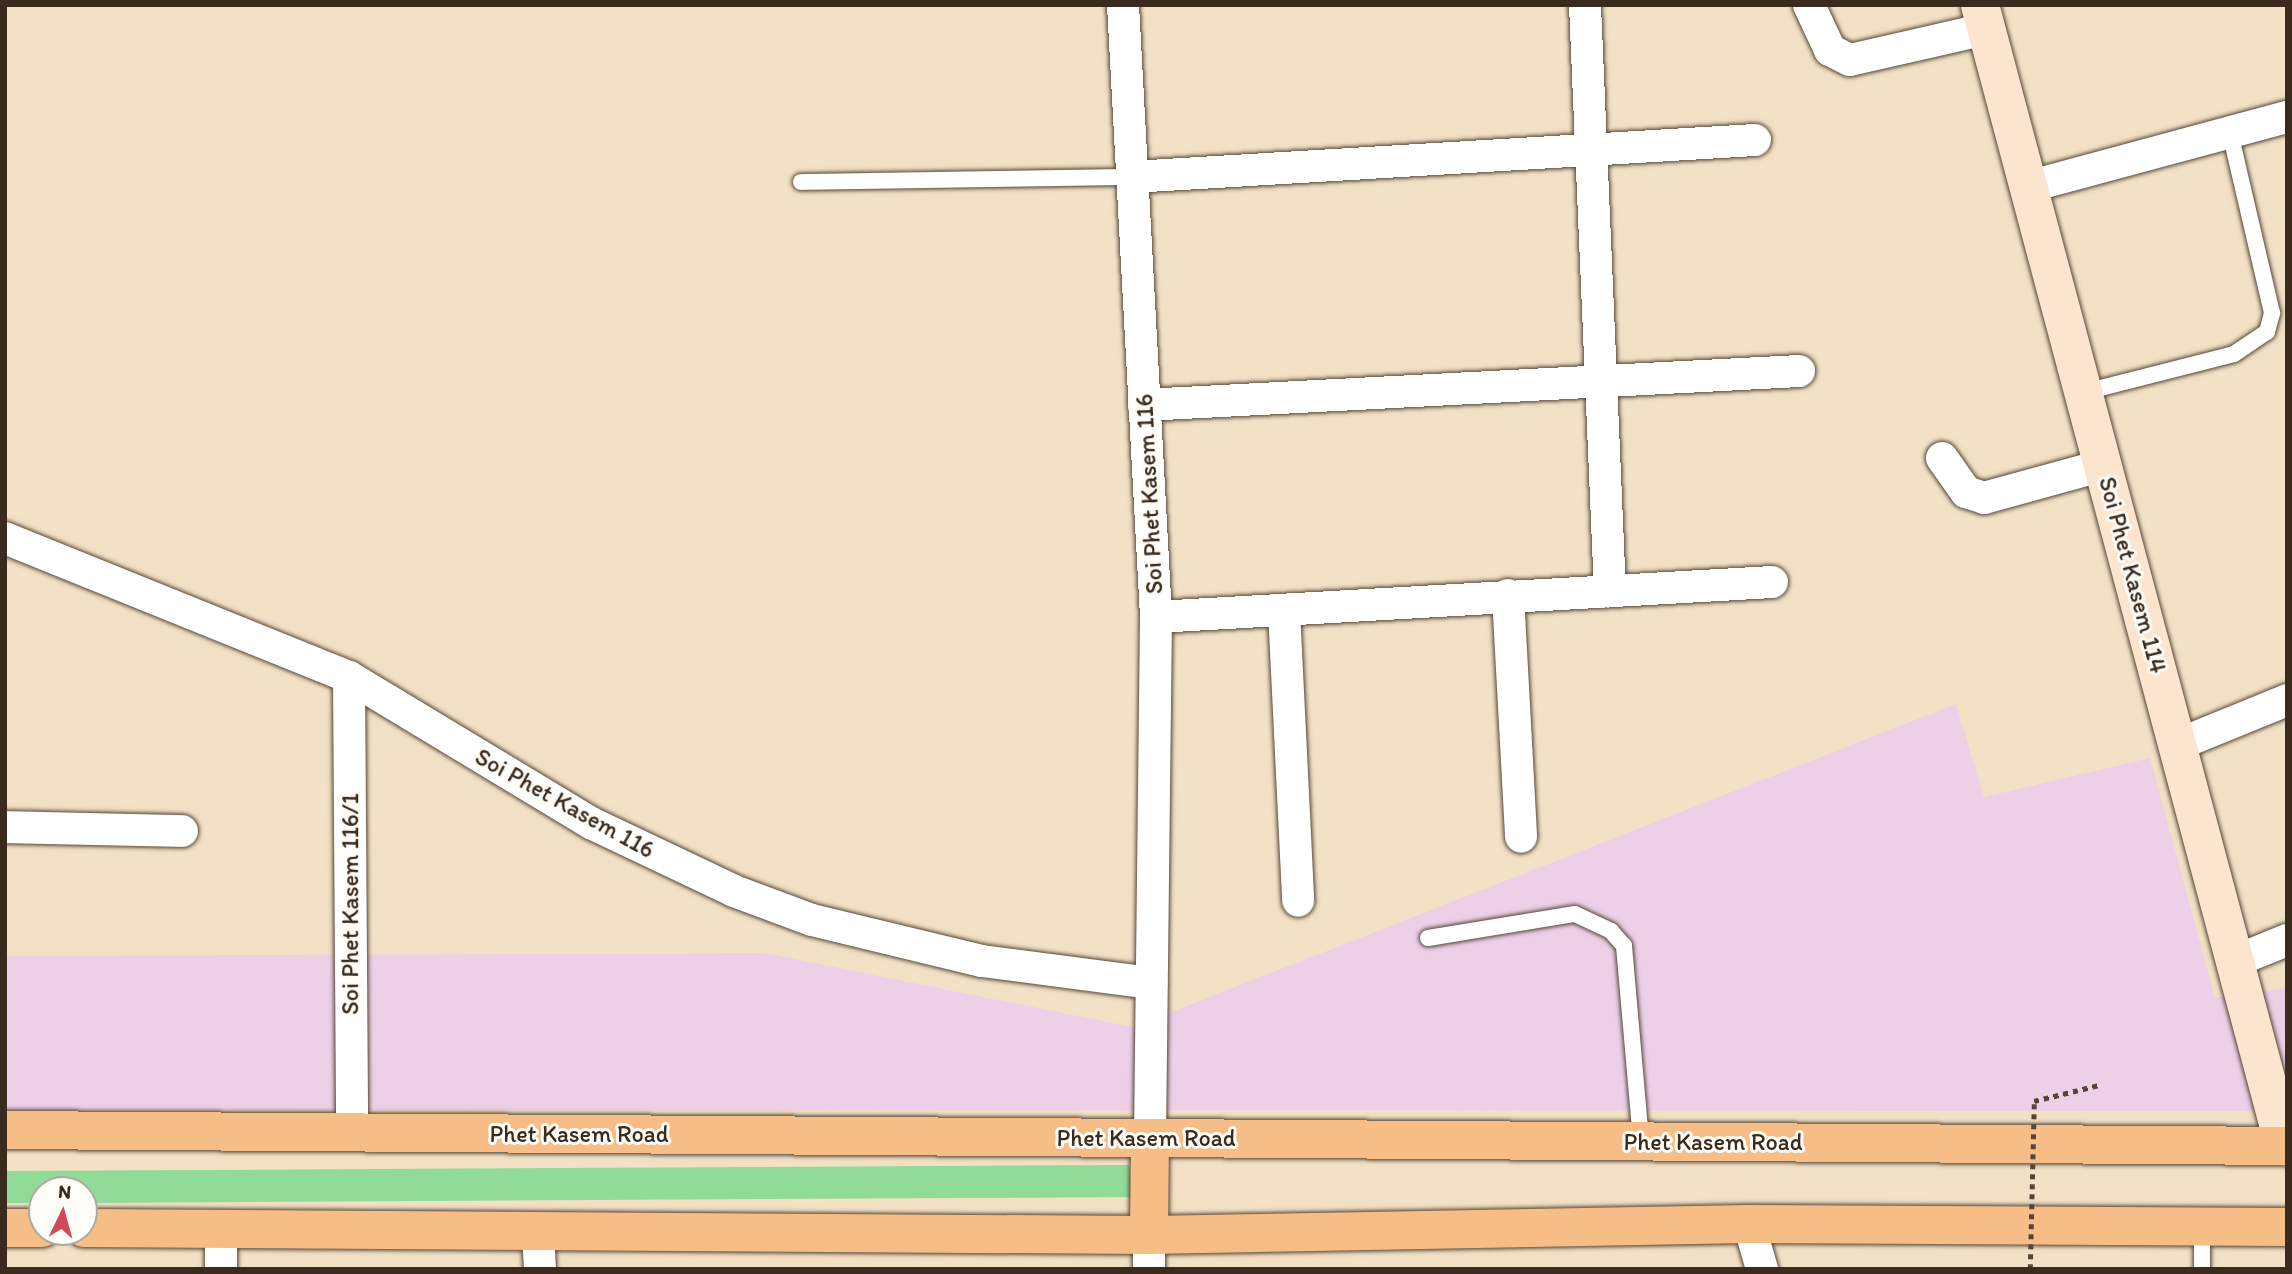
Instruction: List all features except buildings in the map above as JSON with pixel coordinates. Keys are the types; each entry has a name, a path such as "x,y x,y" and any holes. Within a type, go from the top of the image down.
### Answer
{"main road":[{"name":"Phet Kasem Road","path":"5,1130 2285,1146"},
{"path":"1149,1252 1150,1138"},
{"path":"98,1228 221,1227 539,1250 1149,1252 1749,1224 2287,1227"},
{"path":"5,1228 28,1228"}],"street":[{"name":"Soi Phet Kasem 116","path":"1124,5 1156,617 1150,1138"},
{"path":"1585,5 1586,150 1610,591"},
{"path":"1809,5 1830,50 1850,60 1983,17"},
{"name":"Soi Phet Kasem 114","path":"1983,17 2031,186 2233,962 2285,1146"},
{"path":"2031,186 2287,117"},
{"path":"1132,177 1755,140"},
{"path":"1144,405 1799,371"},
{"path":"1942,458 1966,492 1984,498 2104,465"},
{"name":"Soi Phet Kasem 116","path":"5,538 349,677 591,823 734,891 812,920 982,961 1152,984"},
{"path":"1156,617 1772,582"},
{"path":"1508,595 1521,838"},
{"path":"1284,610 1298,901"},
{"name":"Soi Phet Kasem 116/1","path":"349,677 352,1132"},
{"path":"2177,745 2287,700"},
{"path":"5,827 182,831"},
{"path":"2233,962 2287,940"},
{"path":"1749,1224 1762,1269"},
{"path":"221,1227 221,1269"}],"lane":[{"path":"2085,392 2234,354 2267,332 2272,313 2230,133"},
{"path":"801,182 1132,177"},
{"path":"1428,938 1575,914 1611,931 1624,946 1641,1141"},
{"path":"2202,1227 2202,1269"}],"path":[{"path":"2030,1269 2034,1101 2099,1085"}],"shaded area":[{"path":"1956,704 1984,797 2150,758 2215,998 2287,988 2287,1111 5,1110 5,956 764,953 1133,1027"}],"green space":[{"path":"1129,1165 1132,1197 98,1203 98,1176 28,1176 28,1203 5,1203 5,1171"}]}
